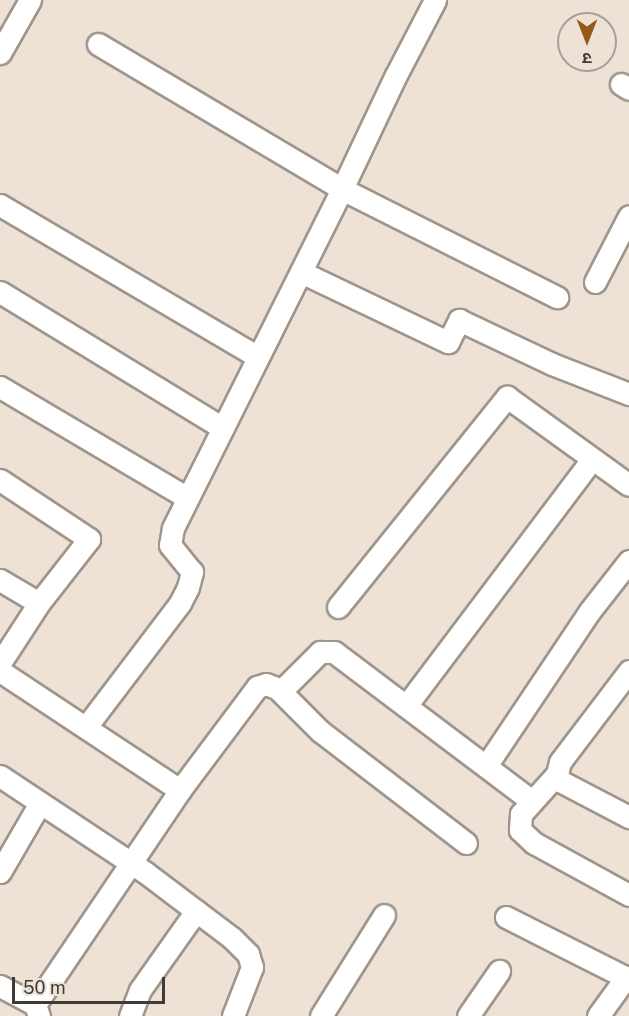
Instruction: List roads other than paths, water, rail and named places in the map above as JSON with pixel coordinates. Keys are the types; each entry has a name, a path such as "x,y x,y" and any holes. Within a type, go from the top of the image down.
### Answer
{"street":[{"path":"0,53 30,0"},
{"path":"86,728 180,603 188,587 192,572 172,552 170,538 342,189 394,77 435,0"},
{"path":"99,44 342,189 558,297"},
{"path":"0,205 258,357"},
{"path":"595,282 629,216"},
{"path":"301,272 448,342 459,320 552,364 629,394"},
{"path":"0,292 223,428"},
{"path":"0,387 188,498"},
{"path":"338,607 507,397 629,485"},
{"path":"406,706 592,459"},
{"path":"0,480 89,539 39,603 0,663"},
{"path":"486,766 589,612 629,561"},
{"path":"0,580 39,603"},
{"path":"280,690 313,657 329,650 532,801"},
{"path":"0,671 180,790"},
{"path":"629,671 620,701 560,762 557,774 521,814 520,830 534,843 629,895"},
{"path":"0,986 37,1010 180,790 257,687 264,684 280,690 320,731 466,843"},
{"path":"557,774 560,781 629,817"},
{"path":"0,776 132,863 232,938 248,954 252,967 233,1016"},
{"path":"0,872 40,803"},
{"path":"130,1016 140,990 196,911"},
{"path":"321,1016 384,915"},
{"path":"506,917 627,978 598,1016"},
{"path":"468,1016 499,971"}]}
